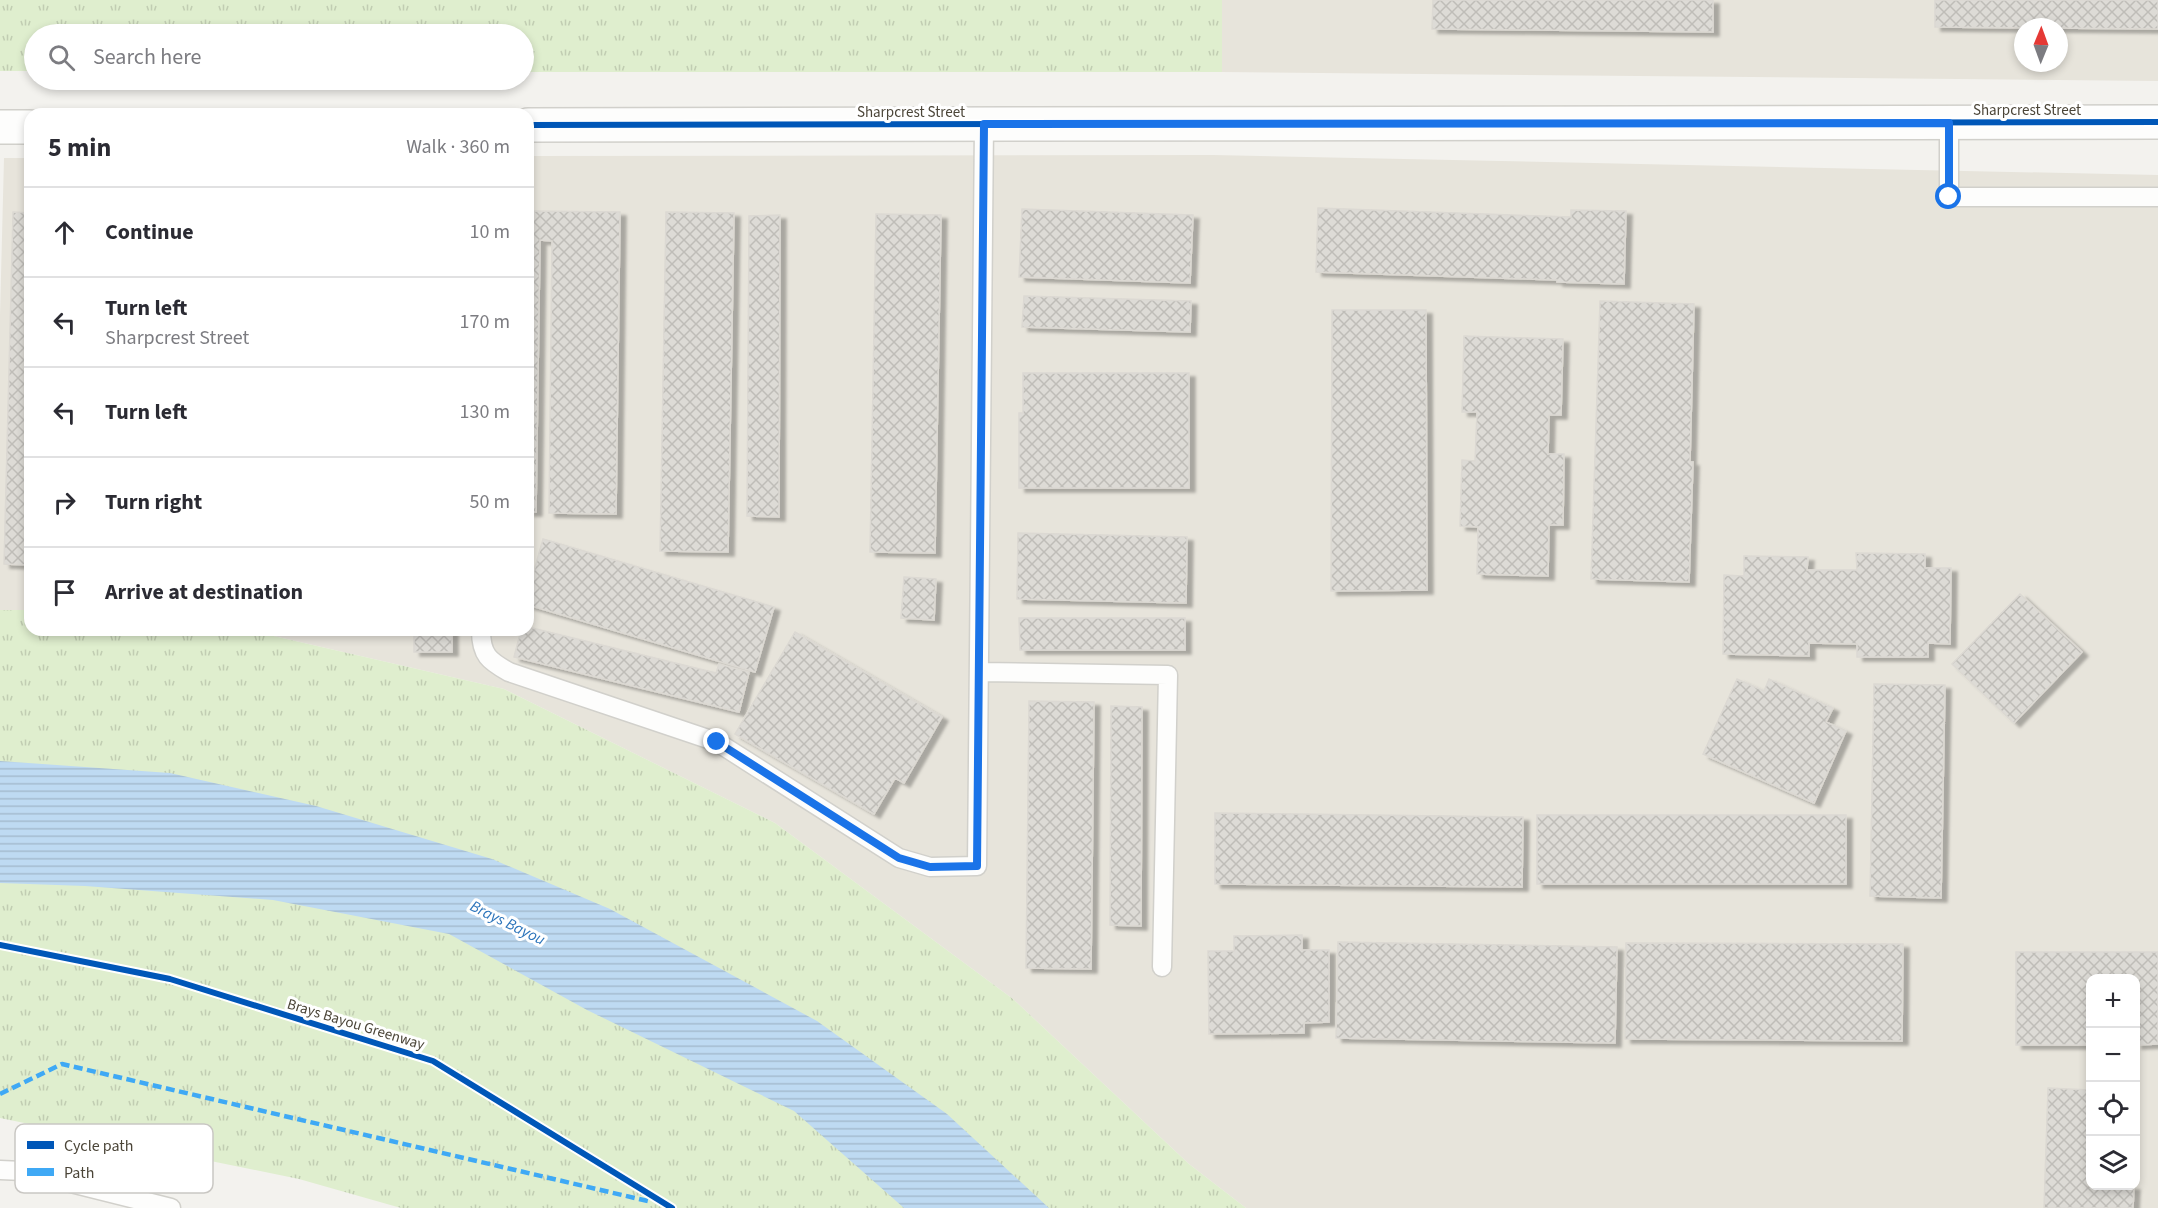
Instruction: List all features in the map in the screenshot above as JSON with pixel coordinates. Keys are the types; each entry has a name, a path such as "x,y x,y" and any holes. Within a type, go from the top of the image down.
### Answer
{"street":[{"name":"Sharpcrest Street","path":"534,125 2158,122"},
{"path":"0,127 24,127"}],"lane":[{"path":"1949,123 1949,197 2158,197"},
{"path":"481,636 481,643 491,662 509,672 717,742 899,858 930,867 977,866 984,124"},
{"path":"979,672 1168,675 1162,967"},
{"path":"0,1170 15,1171"},
{"path":"111,1193 171,1208"}],"shaded area":[{"path":"1222,0 2158,0 2158,81 1222,72"},
{"path":"1213,155 2158,175 2158,1208 1246,1208 1189,1164 1013,999 775,823 504,689 273,636 534,636 534,156"},
{"path":"4,158 24,158 24,610 0,610 0,316"}],"green space":[{"path":"0,0 1222,0 1222,72 534,72 534,24 24,24 24,71 0,71"},
{"path":"0,610 24,610 24,636 273,636 504,689 775,823 1013,999 1189,1164 1246,1208 401,1208 299,1179 213,1161 213,1124 29,1124 0,1118"}],"water":[{"name":"Brays Bayou","path":"0,761 170,773 316,806 492,859 610,909 817,1021 947,1114 1049,1208 904,1208 794,1111 587,1010 449,934 273,900 85,886 0,883"}],"building":[{"path":"1433,0 1713,0 1713,32 1432,29"},
{"path":"1935,0 2158,0 2158,29 2068,28 2068,18 2014,18 2014,28 1935,27"},
{"path":"1318,208 1571,217 1571,210 1626,211 1624,284 1316,272"},
{"path":"1022,209 1193,215 1190,283 1019,277"},
{"path":"534,211 620,212 616,514 549,513 552,241 540,240 536,512 534,512"},
{"path":"13,212 24,213 24,565 4,564"},
{"path":"666,212 734,213 728,552 660,551"},
{"path":"876,214 941,215 935,553 870,552"},
{"path":"780,215 779,517 747,516 749,216"},
{"path":"1024,296 1191,301 1190,332 1022,327"},
{"path":"1600,301 1694,304 1690,462 1693,462 1689,582 1591,579"},
{"path":"1332,310 1426,310 1427,590 1331,591"},
{"path":"1464,336 1563,339 1561,415 1549,415 1548,454 1564,454 1563,525 1549,525 1548,576 1477,574 1478,527 1460,526 1462,460 1475,461 1477,412 1462,412"},
{"path":"1023,373 1189,373 1189,488 1019,488 1019,413 1023,413"},
{"path":"1018,533 1187,537 1186,603 1017,599"},
{"path":"543,539 774,607 755,672 534,607 534,571"},
{"path":"1856,553 1925,554 1925,568 1951,568 1950,644 1928,643 1928,657 1857,657 1857,644 1809,643 1809,656 1723,654 1724,575 1744,576 1744,556 1808,557 1807,570 1857,570"},
{"path":"904,577 936,579 934,620 901,618"},
{"path":"2020,594 2082,652 2014,723 1952,664"},
{"path":"1019,618 1185,618 1185,650 1020,650"},
{"path":"534,628 716,673 719,664 749,672 739,712 514,657 519,636 534,636"},
{"path":"795,632 942,717 904,783 895,778 874,814 735,734"},
{"path":"414,636 452,636 452,652 414,652"},
{"path":"1737,679 1764,691 1769,679 1833,708 1826,722 1846,731 1814,803 1703,754"},
{"path":"1874,684 1945,685 1941,898 1870,896"},
{"path":"1029,701 1094,702 1091,969 1026,968"},
{"path":"1111,706 1142,707 1141,926 1110,925"},
{"path":"1215,813 1523,817 1522,887 1215,884"},
{"path":"1537,815 1846,815 1846,884 1537,884"},
{"path":"1302,935 1302,950 1329,950 1329,1022 1304,1023 1304,1033 1209,1034 1208,951 1234,951 1234,936"},
{"path":"1338,942 1617,947 1615,1043 1336,1038"},
{"path":"1626,943 1903,944 1902,1041 1625,1039"},
{"path":"2016,952 2158,952 2158,1044 2140,1045 2140,974 2086,974 2086,1045 2016,1045"},
{"path":"2048,1088 2086,1090 2086,1190 2134,1190 2133,1208 2044,1208"}],"marked path":[{"path":"0,1094 62,1064 652,1202"}],"cycle path":[{"path":"534,125 2158,122"},
{"name":"Brays Bayou Greenway","path":"0,945 170,979 433,1061 672,1208"}],"route":[{"path":"717,742 899,858 930,867 977,866 984,124 1949,123 1949,197"}]}
